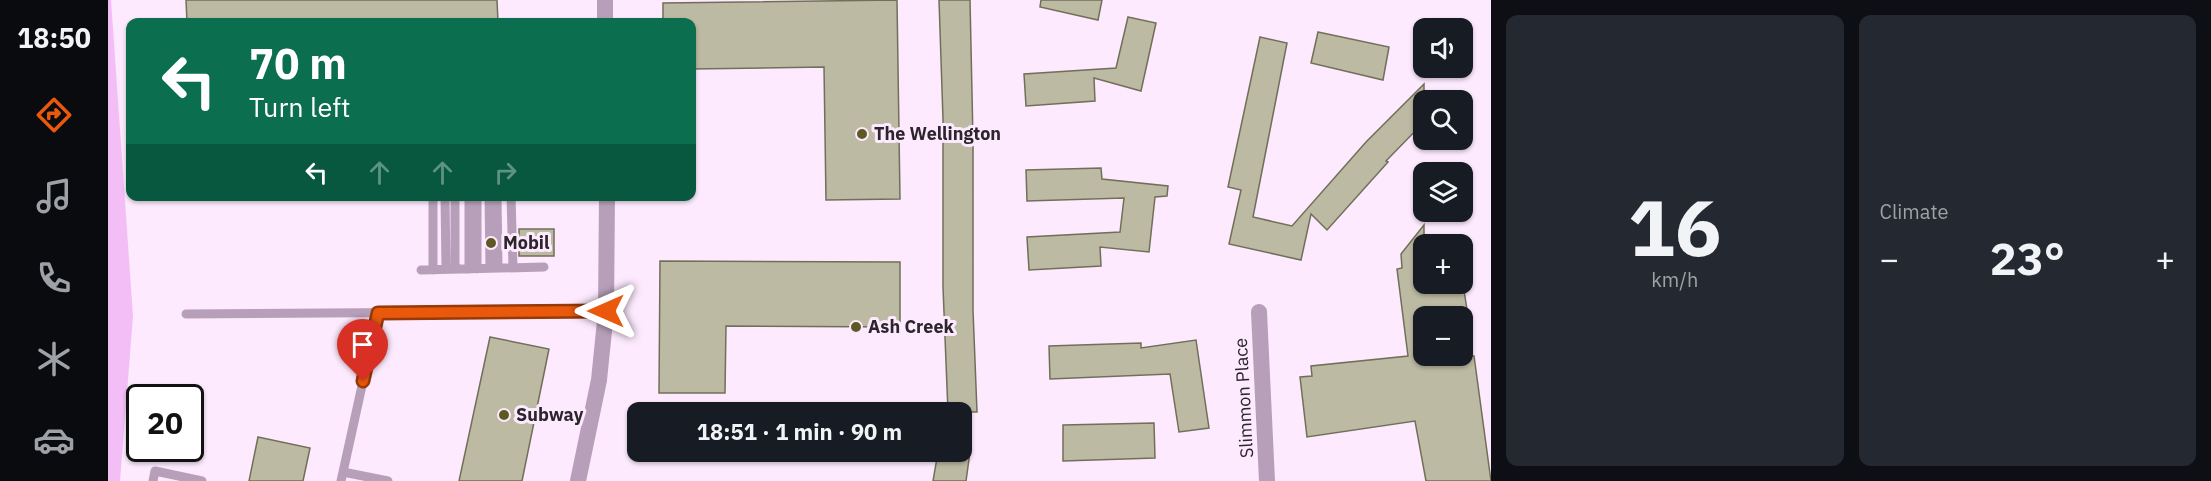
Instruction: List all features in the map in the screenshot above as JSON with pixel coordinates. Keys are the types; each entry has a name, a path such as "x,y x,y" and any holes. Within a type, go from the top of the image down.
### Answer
{"street":[{"path":"605,0 605,18"},
{"path":"578,481 599,380 606,311 607,201"},
{"name":"Slimmon Place","path":"1259,312 1267,481"}],"lane":[{"path":"433,201 433,270"},
{"path":"445,201 450,269"},
{"path":"450,269 455,201"},
{"path":"469,201 473,269"},
{"path":"473,269 477,201"},
{"path":"489,201 494,268"},
{"path":"494,268 497,201"},
{"path":"511,201 513,268"},
{"path":"421,270 544,267"},
{"path":"186,315 606,311"},
{"path":"378,313 342,477 388,481"},
{"path":"153,481 156,471 202,481"}],"shaded area":[{"path":"108,0 111,0 133,316 120,481 108,481"}],"building":[{"path":"186,0 497,0 498,18 187,18"},
{"name":"The Wellington","path":"897,0 900,199 826,200 824,67 696,69 696,18 663,18 663,3"},
{"path":"939,0 970,0 973,310 977,412 972,412 972,402 948,402 943,287 943,119"},
{"path":"1041,0 1102,0 1098,20 1040,7"},
{"path":"1128,17 1156,23 1141,91 1094,78 1095,101 1026,106 1024,74 1116,68"},
{"path":"1318,32 1389,47 1383,80 1311,63"},
{"path":"1260,37 1287,43 1253,217 1292,226 1366,142 1413,95 1413,133 1327,230 1311,214 1301,260 1229,244 1241,190 1228,187"},
{"path":"1101,168 1102,179 1168,186 1167,196 1155,197 1149,252 1100,247 1101,266 1029,270 1027,237 1120,232 1124,198 1027,201 1026,170"},
{"path":"1424,225 1424,234 1417,234"},
{"path":"519,229 554,229 554,256 519,256"},
{"path":"1413,239 1413,294 1465,294 1466,306 1413,306 1413,366 1473,366 1474,356 1491,481 1426,481 1415,421 1307,437 1300,377 1312,376 1311,366 1408,356 1397,269 1402,268 1401,254"},
{"name":"Ash Creek","path":"660,261 900,262 900,327 726,326 725,393 659,393"},
{"name":"Subway","path":"490,337 549,349 522,481 459,481"},
{"path":"1196,340 1209,428 1179,432 1170,374 1050,379 1049,346 1141,343 1141,348"},
{"path":"1154,423 1155,458 1063,461 1063,425"},
{"path":"258,437 310,448 303,481 249,481"},
{"path":"936,462 969,462 966,481 933,481"}],"place":[{"name":"The Wellington","path":"862,134"},
{"name":"Mobil","path":"491,243"},
{"name":"Ash Creek","path":"856,327"},
{"name":"Subway","path":"504,415"}],"route":[{"path":"363,381 378,313 606,311"}]}
